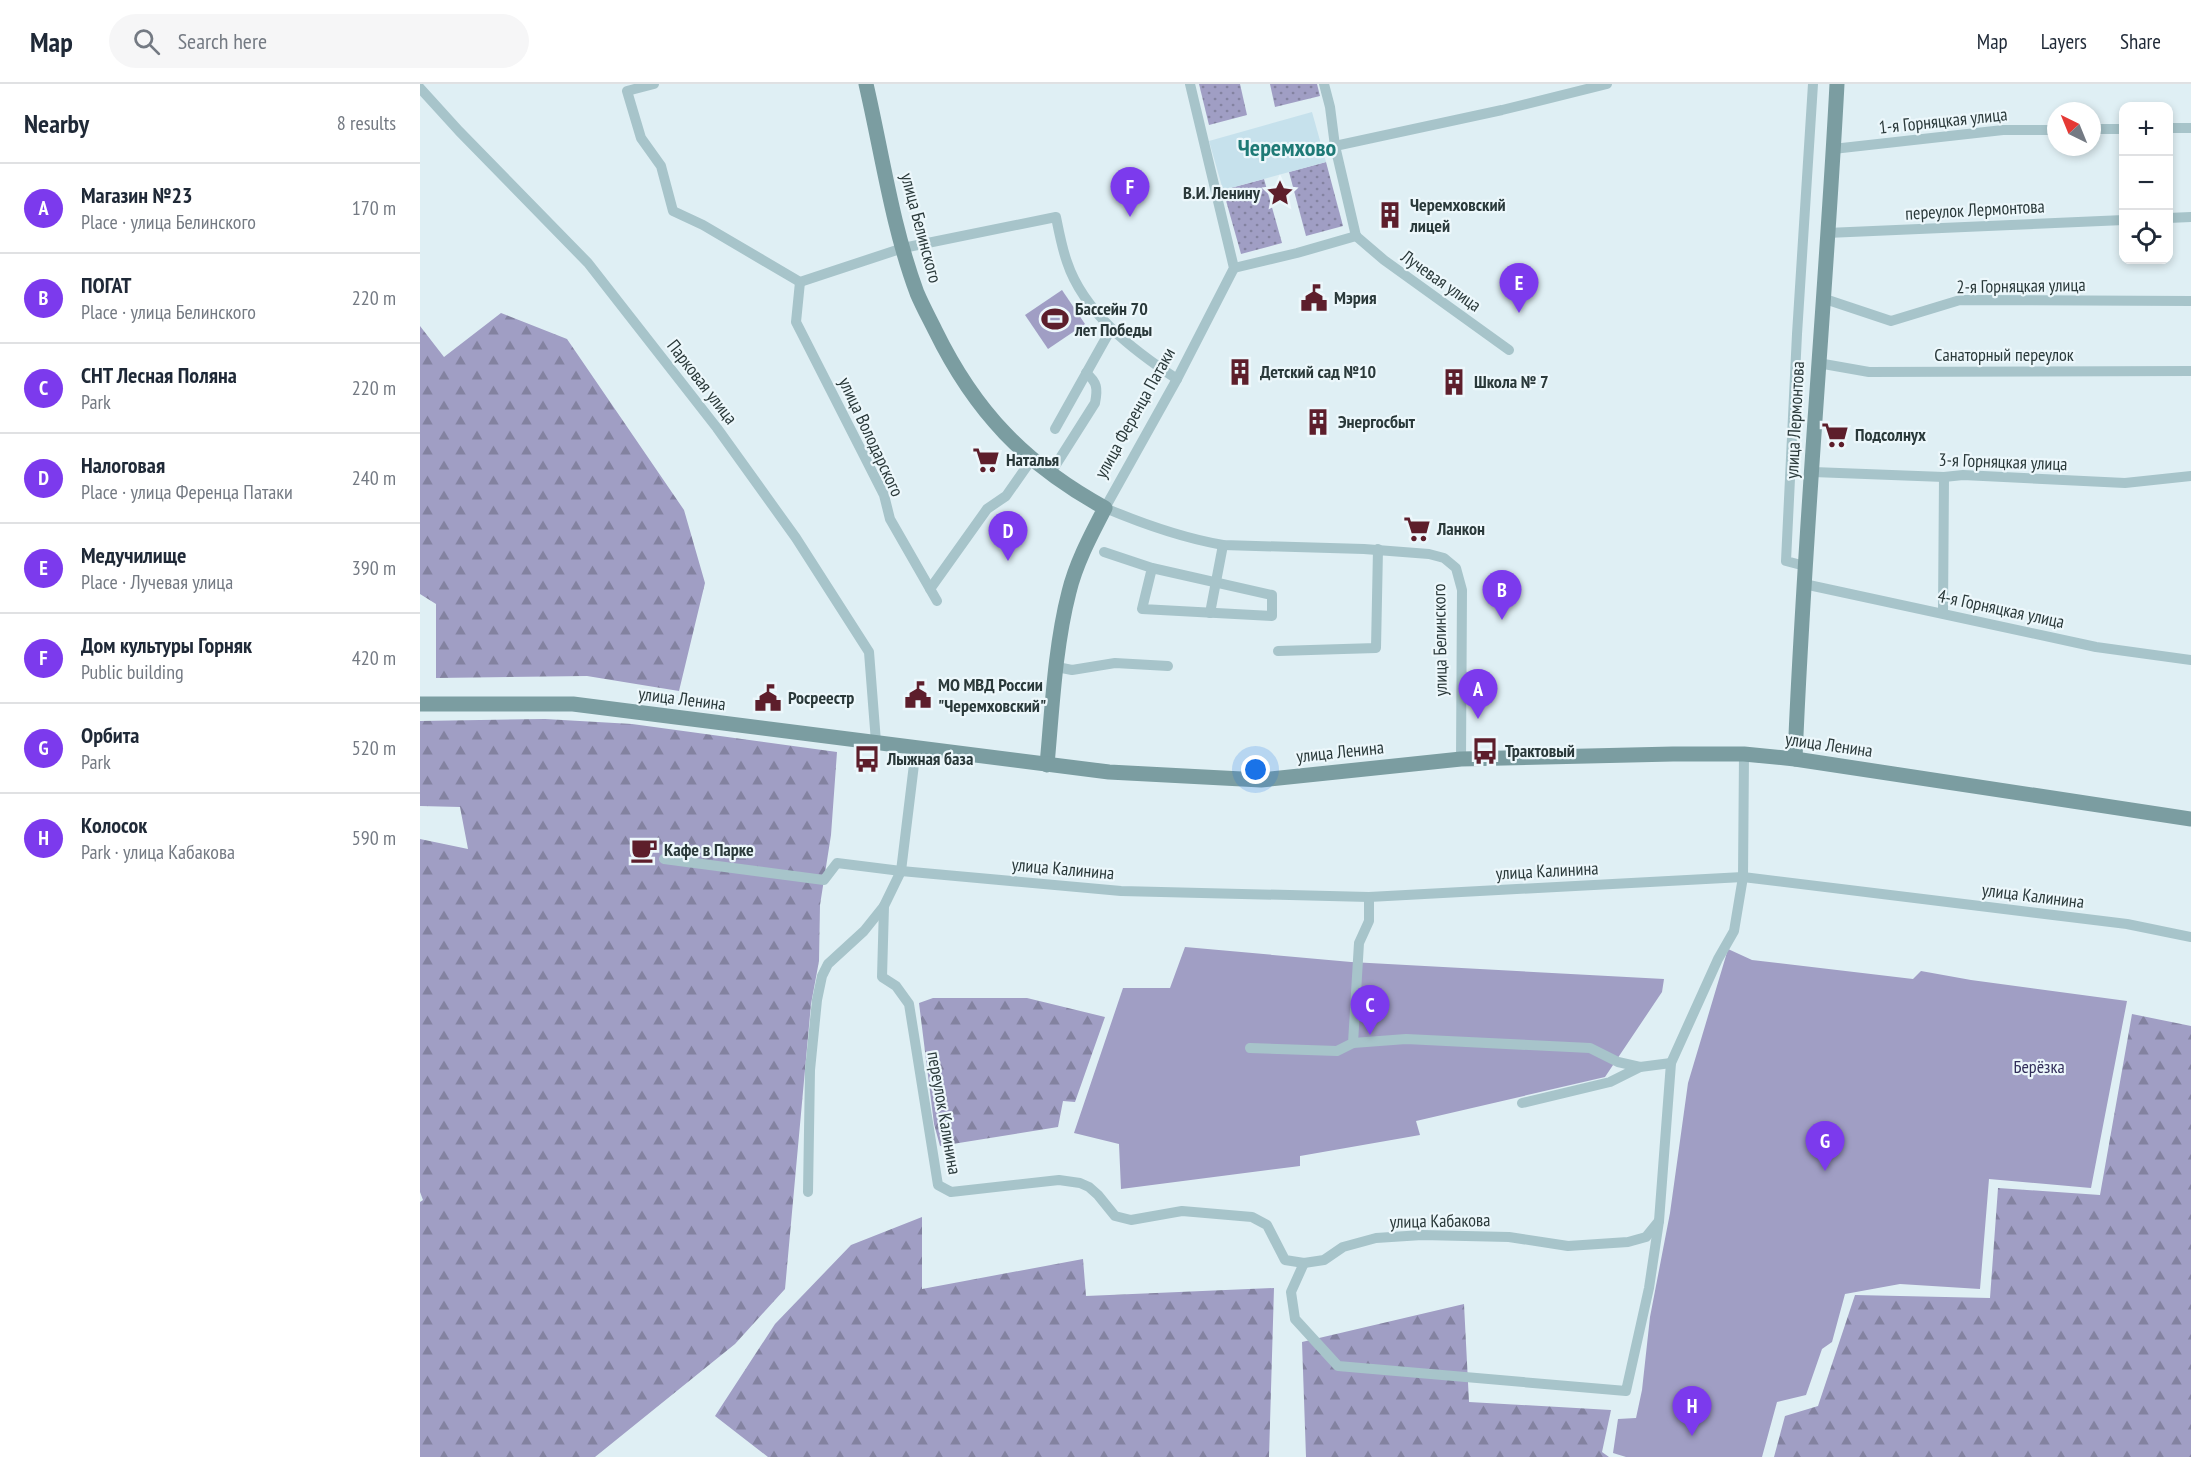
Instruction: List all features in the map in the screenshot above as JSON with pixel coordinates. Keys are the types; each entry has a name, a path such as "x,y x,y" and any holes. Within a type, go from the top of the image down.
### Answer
{"main road":[{"name":"улица Белинского","path":"866,84 903,248 917,294 958,374 977,403 1012,442 1069,488 1105,508"},
{"name":"улица Лермонтова","path":"1795,759 1805,566 1837,84"},
{"name":"улица Ференца Патаки","path":"1047,765 1057,667 1069,592 1082,555 1105,508"},
{"name":"улица Ленина","path":"420,704 573,704 1109,772 1261,780 1461,759 1744,754 1795,759 2191,819"}],"street":[{"path":"654,84 627,91 641,138 661,166 673,211 703,225 800,282 903,248 1056,217 1067,263 1082,291 1111,329 1141,356 1177,379"},
{"path":"1190,84 1234,268 1356,236 1335,146 1324,84"},
{"path":"1335,146 1502,110 1607,84"},
{"path":"1805,566 1786,561 1797,334 1813,84"},
{"name":"Парковая улица","path":"420,88 588,263 717,428 796,538 869,652 876,742"},
{"path":"2173,128 2191,128"},
{"path":"2101,129 2119,129"},
{"name":"1-я Горняцкая улица","path":"1833,149 2003,130 2047,130"},
{"path":"2173,218 2191,217"},
{"name":"переулок Лермонтова","path":"1827,233 2119,220"},
{"name":"Лучевая улица","path":"1356,236 1384,260 1509,350"},
{"name":"улица Ференца Патаки","path":"1105,508 1177,379 1234,268"},
{"name":"улица Володарского","path":"800,282 796,322 884,495 890,519 938,601"},
{"name":"2-я Горняцкая улица","path":"1822,298 1892,321 1960,300 2191,300"},
{"path":"1055,429 1111,329"},
{"name":"Санаторный переулок","path":"1818,363 1869,372 2191,371"},
{"path":"1050,474 1095,403 1097,390 1095,381 1086,373"},
{"path":"930,589 987,509 1006,496 1032,459"},
{"name":"3-я Горняцкая улица","path":"1813,472 1944,477 1963,475 2125,483 2191,476"},
{"path":"1943,613 1944,477"},
{"name":"улица Белинского","path":"1105,508 1149,526 1223,545 1378,549 1429,554 1444,558 1456,568 1462,590 1461,759"},
{"path":"1210,613 1223,545"},
{"path":"1278,651 1376,648 1378,549"},
{"path":"1104,552 1152,568 1272,595 1272,616 1142,609 1152,568"},
{"name":"4-я Горняцкая улица","path":"1804,584 2096,647 2191,660"},
{"path":"1057,667 1072,670 1115,663 1168,666"},
{"path":"808,1192 810,1070 817,1000 822,976 828,964 864,931 884,906 901,871 916,747"},
{"path":"1304,1263 1291,1292 1295,1319 1338,1366 1626,1391 1649,1288 1659,1221 1671,1063 1718,959 1734,931 1743,877 1744,754"},
{"name":"улица Калинина","path":"664,859 824,880 837,863 1121,891 1369,897 1743,877 2127,924 2191,937"},
{"path":"1353,1043 1359,943 1369,921 1369,897"},
{"name":"переулок Калинина","path":"884,906 882,977 896,986 909,1004 938,1185 951,1192 1059,1180 1080,1183 1089,1187 1115,1216 1131,1220 1182,1211 1252,1217 1267,1225 1285,1260 1304,1263"},
{"path":"1250,1048 1337,1051 1353,1043 1406,1039 1590,1048 1618,1062 1640,1067"},
{"path":"1522,1103 1610,1082 1640,1067 1671,1063"},
{"name":"улица Кабакова","path":"1304,1263 1324,1260 1343,1247 1376,1238 1422,1234 1509,1237 1568,1246 1628,1242 1646,1237 1659,1221"}],"green space":[{"path":"1199,84 1240,84 1247,115 1209,125"},
{"path":"1270,84 1317,84 1320,96 1275,107"},
{"path":"1326,162 1343,226 1306,236 1289,172"},
{"path":"1264,179 1282,243 1241,254 1223,190"},
{"name":"Бассейн 70 лет Победы","path":"1062,290 1085,324 1048,349 1025,315"},
{"path":"501,313 567,339 684,510 705,583 679,691 587,676 436,678 436,604 420,594 420,326 444,357"},
{"path":"545,719 632,724 837,752 831,835 820,905 819,961 811,1004 785,1289 735,1344 595,1457 420,1457 420,1202 423,1200 420,1192 420,839 468,849 460,807 420,806 420,721"},
{"path":"1185,947 1351,962 1664,979 1662,992 1605,1077 1416,1121 1420,1135 1300,1156 1300,1166 1121,1189 1119,1144 1074,1133 1123,988 1170,988"},
{"name":"Берёзка","path":"1728,949 1752,960 1913,979 1921,971 2127,1001 2091,1188 1989,1179 1980,1289 1900,1284 1845,1294 1832,1342 1822,1349 1806,1395 1777,1402 1762,1457 1626,1457 1613,1453 1618,1419 1636,1418 1642,1390 1650,1317 1670,1213 1688,1083"},
{"path":"933,998 1027,998 1105,1017 1075,1102 1063,1101 1058,1127 940,1146 934,1124 919,1003"},
{"path":"2132,1014 2191,1026 2191,1457 1774,1457 1785,1416 1818,1406 1855,1295 1990,1298 1998,1188 2100,1195"},
{"path":"922,1217 922,1289 1083,1259 1086,1296 1274,1288 1269,1457 768,1457 715,1416 775,1324 851,1245"},
{"path":"1464,1304 1469,1402 1611,1410 1602,1452 1609,1457 1306,1457 1302,1342"}],"shaded area":[{"path":"1312,112 1326,162 1223,190 1209,141"}],"place":[{"name":"В.И. Ленину","path":"1280,193"},
{"name":"Черемховский лицей","path":"1390,215"},
{"name":"Дом культуры Горняк","path":"1130,217"},
{"name":"Мэрия","path":"1314,298"},
{"name":"Медучилище","path":"1519,313"},
{"name":"Бассейн 70 лет Победы","path":"1055,319"},
{"name":"Детский сад №10","path":"1240,372"},
{"name":"Школа № 7","path":"1454,382"},
{"name":"Энергосбыт","path":"1318,422"},
{"name":"Подсолнух","path":"1835,435"},
{"name":"Наталья","path":"986,460"},
{"name":"Ланкон","path":"1417,529"},
{"name":"Налоговая","path":"1008,561"},
{"name":"ПОГАТ","path":"1502,620"},
{"name":"МО МВД России \"Черемховский\"","path":"918,695"},
{"name":"Росреестр","path":"768,698"},
{"name":"Магазин №23","path":"1478,719"},
{"name":"Трактовый","path":"1485,751"},
{"name":"Лыжная база","path":"867,759"},
{"name":"Кафе в Парке","path":"644,850"},
{"name":"СНТ Лесная Поляна","path":"1370,1035"},
{"name":"Орбита","path":"1825,1171"},
{"name":"Колосок","path":"1692,1436"}],"district":[{"name":"Черемхово","path":"1287,148"}]}
